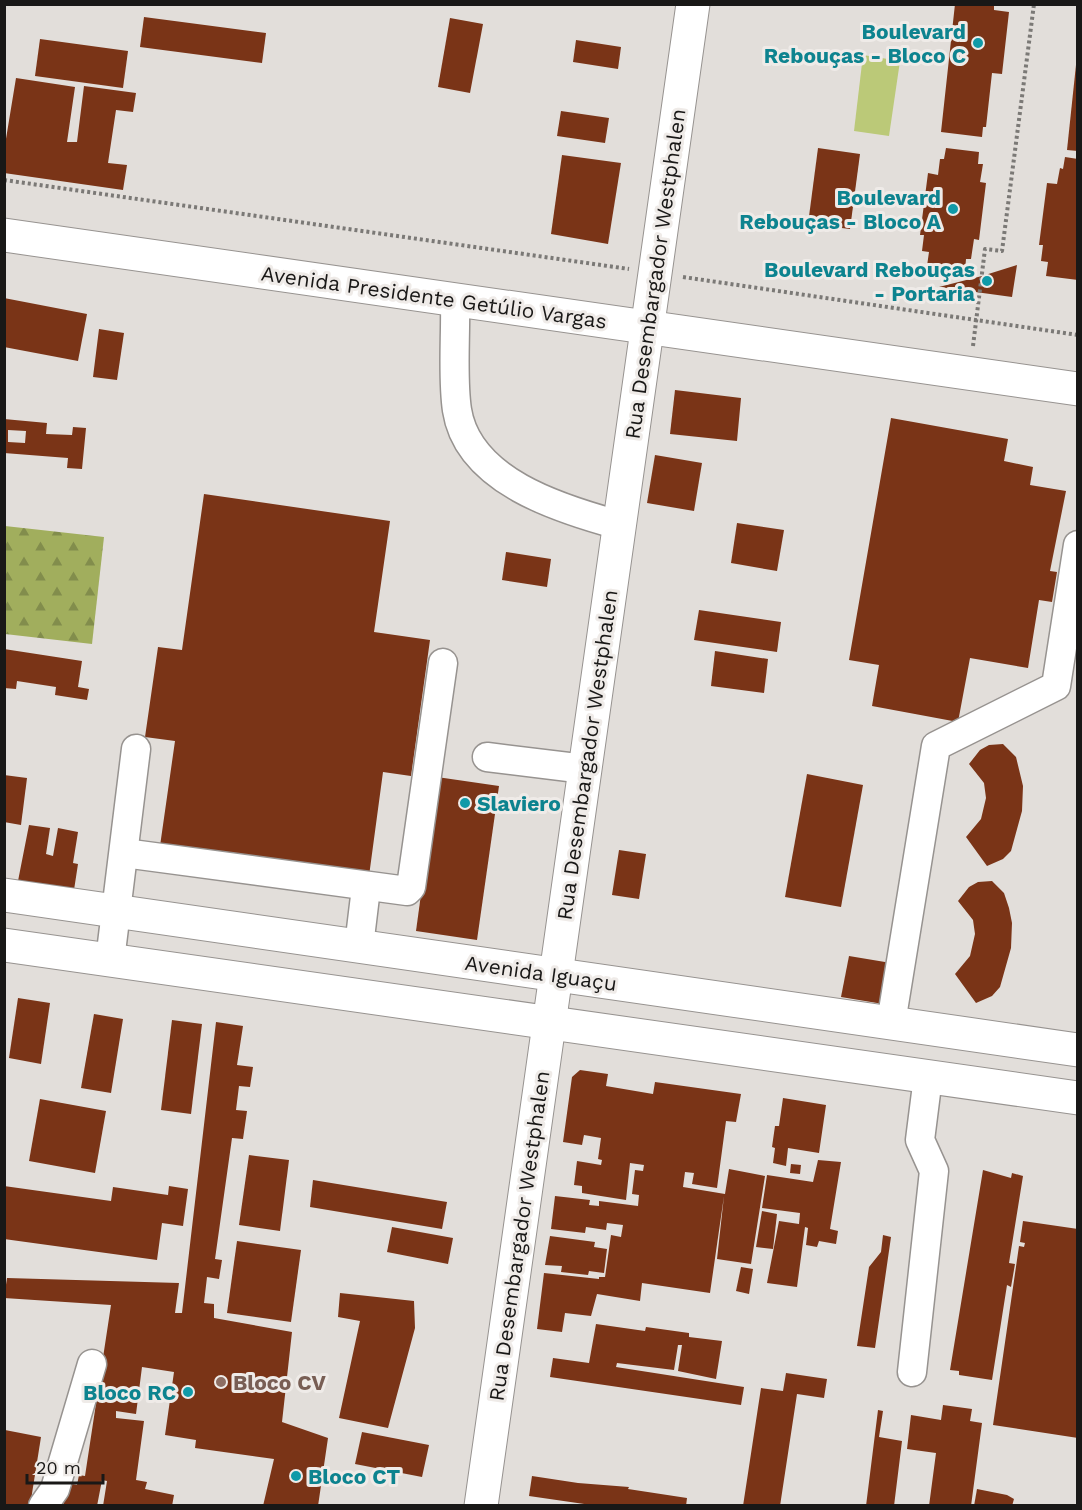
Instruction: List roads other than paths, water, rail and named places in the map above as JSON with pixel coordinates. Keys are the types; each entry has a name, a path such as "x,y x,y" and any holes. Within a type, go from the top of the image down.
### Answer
{"main road":[{"name":"Rua Desembargador Westphalen","path":"481,1506 693,4"},
{"name":"Avenida Presidente Getúlio Vargas","path":"4,235 1077,389"},
{"name":"Avenida Iguaçu","path":"4,895 1077,1050"},
{"path":"4,945 1077,1098"},
{"path":"306,988 359,946"},
{"path":"962,1033 1011,1089"}],"street":[{"path":"455,300 457,411 476,455 498,476 573,512 619,525"},
{"path":"891,1023 936,746 1056,686 1077,545"},
{"path":"123,853 366,888 407,891 411,887 443,663"},
{"path":"110,960 136,749"},
{"path":"487,757 585,769"},
{"path":"359,946 366,888"},
{"path":"912,1372 934,1171 920,1140 928,1077"},
{"path":"43,1506 55,1489 92,1364"}],"place":[{"name":"Boulevard Rebouças - Bloco C","path":"978,43"},
{"name":"Boulevard Rebouças - Bloco A","path":"953,209"},
{"name":"Boulevard Rebouças - Portaria","path":"987,281"},
{"name":"Slaviero","path":"465,803"},
{"name":"Bloco CV","path":"221,1382"},
{"name":"Bloco RC","path":"188,1392"},
{"name":"Bloco CT","path":"296,1476"}]}
